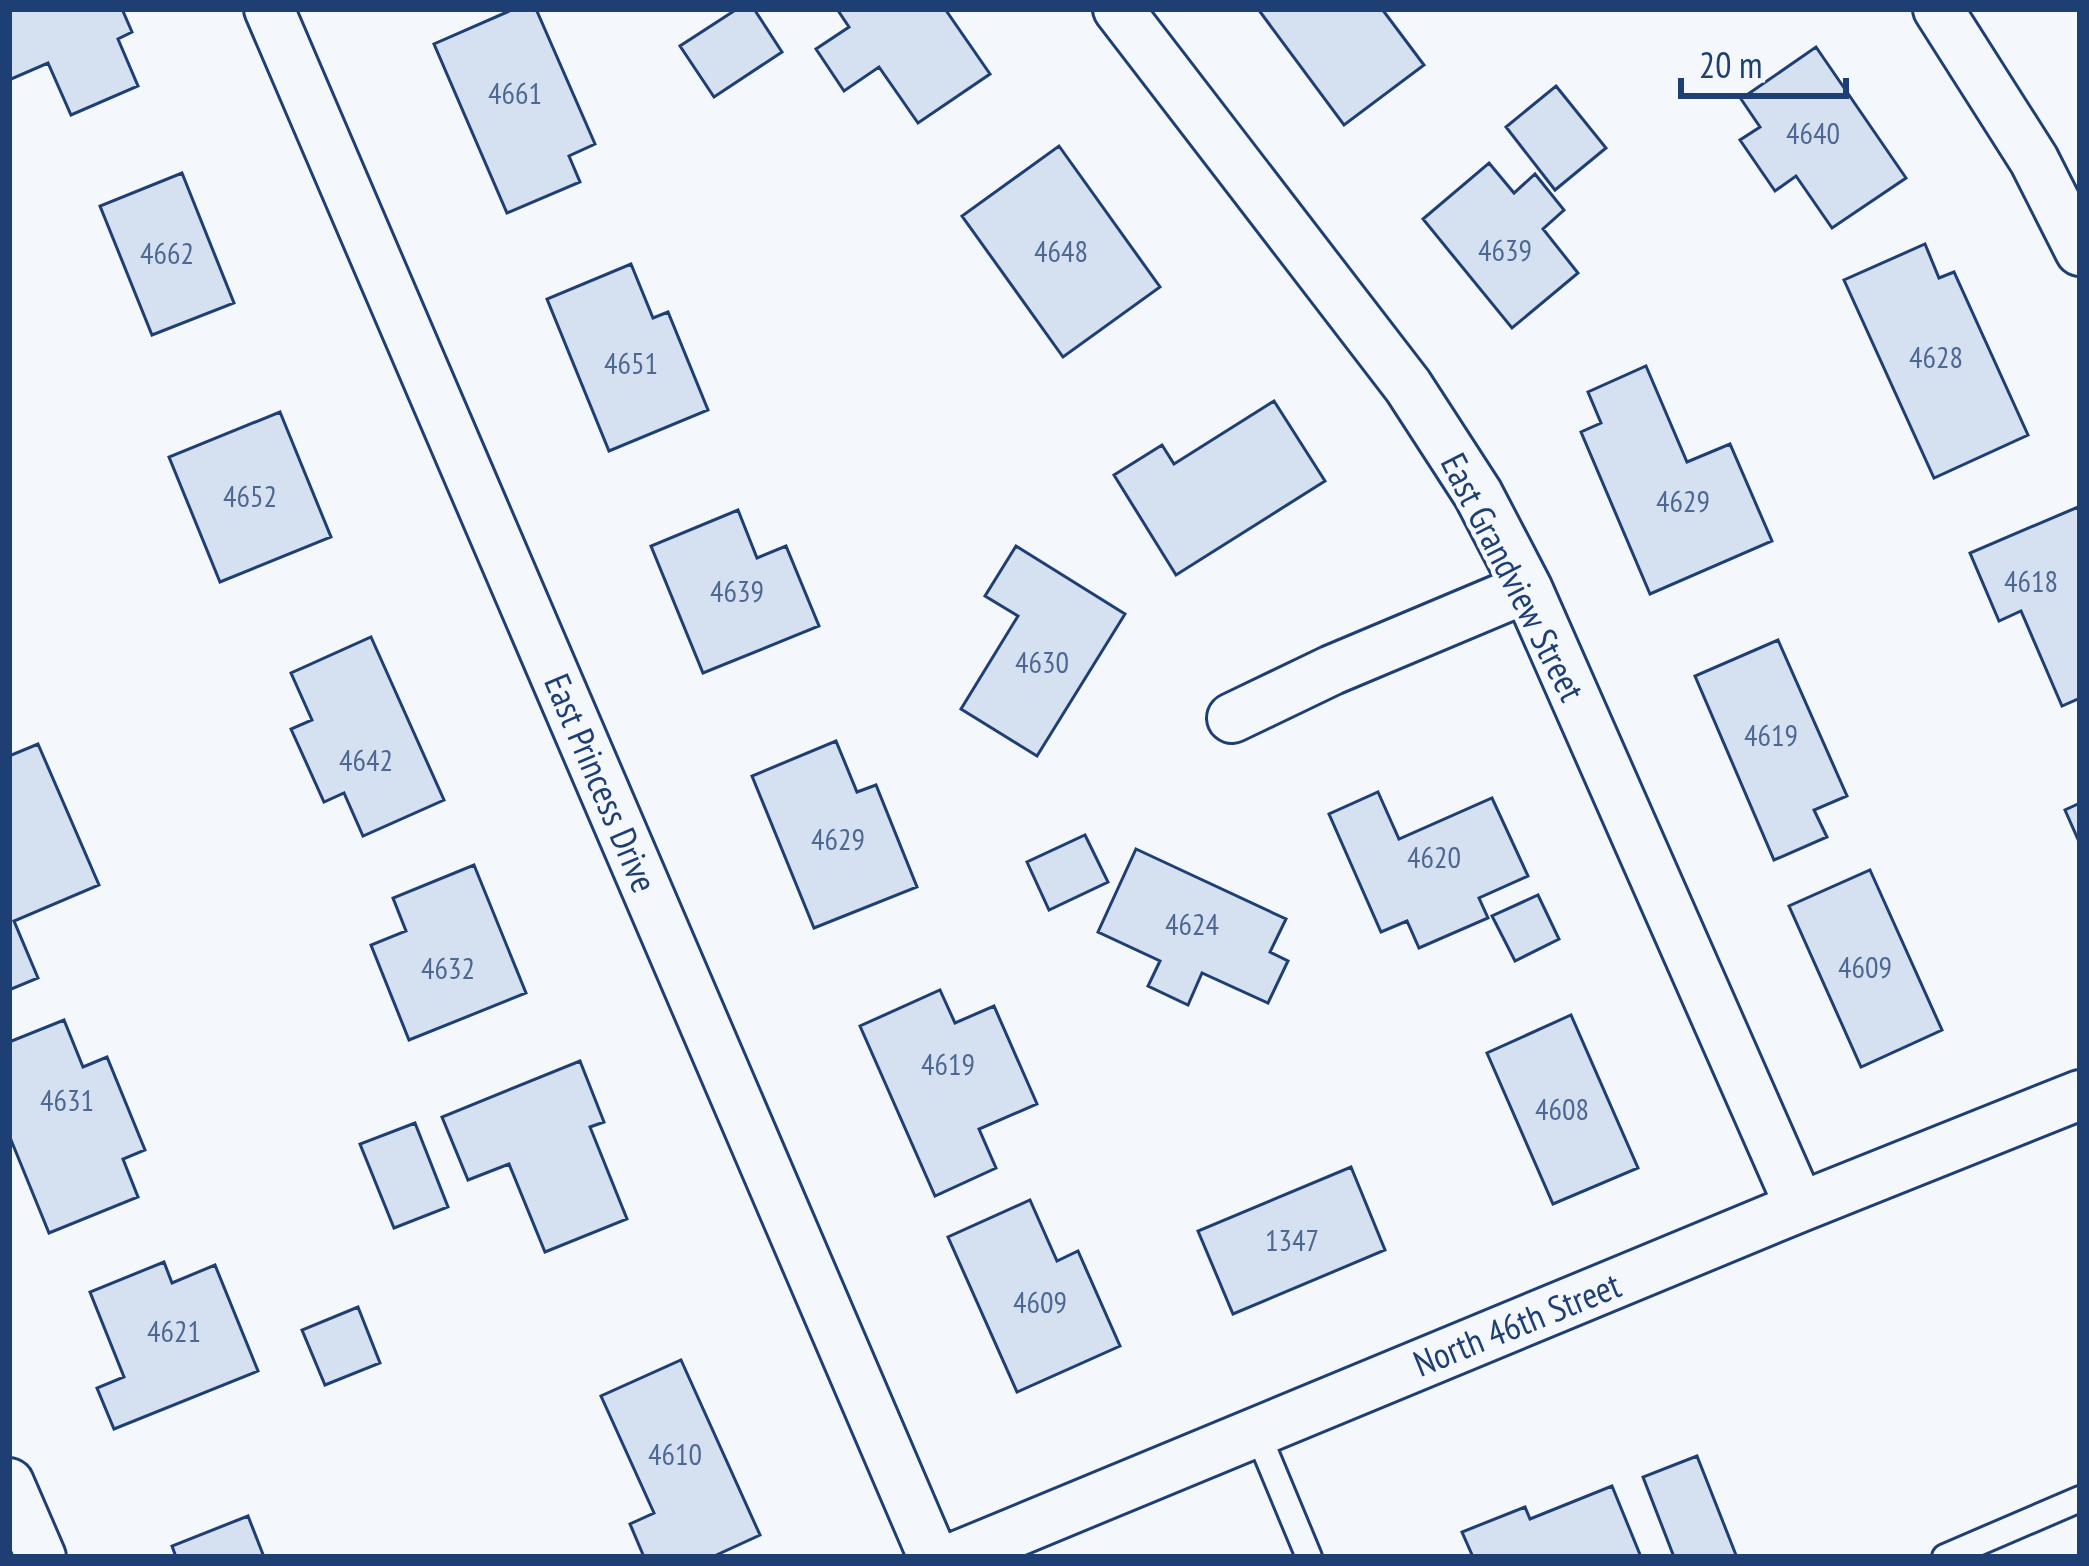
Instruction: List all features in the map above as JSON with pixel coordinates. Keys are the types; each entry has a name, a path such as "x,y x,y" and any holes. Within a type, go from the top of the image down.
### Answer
{"street":[{"name":"East Princess Drive","path":"269,9 933,1557"},
{"name":"East Grandview Street","path":"1118,9 1408,386 1478,494 1527,588 1800,1208"},
{"path":"1938,9 2034,160 2080,251"},
{"path":"1232,718 1527,588"},
{"name":"North 46th Street","path":"956,1557 2080,1095"},
{"path":"9,1483 41,1557"}],"lane":[{"path":"1257,1432 1309,1557"},
{"path":"1945,1557 2080,1499"}],"building":[{"path":"9,9 122,9 132,32 118,39 138,86 71,115 48,63 9,80"},
{"path":"514,9 536,9 595,144 569,156 580,182 507,213 434,44"},
{"path":"737,9 754,9 782,52 714,97 680,46"},
{"path":"837,9 945,9 990,74 918,123 879,67 844,91 816,49 849,27"},
{"path":"1258,9 1382,9 1424,65 1344,125"},
{"path":"1816,47 1906,178 1832,228 1796,176 1775,191 1740,140 1760,127 1741,99"},
{"path":"1556,86 1606,148 1555,190 1506,127"},
{"path":"1059,146 1160,287 1063,357 962,216"},
{"path":"1489,163 1514,193 1535,174 1564,210 1543,229 1578,273 1512,328 1423,219"},
{"path":"182,173 234,303 152,335 100,206"},
{"path":"1925,244 1939,278 1954,272 2028,435 1934,478 1844,280"},
{"path":"631,264 653,318 668,312 708,410 609,451 547,299"},
{"path":"1646,366 1687,462 1730,444 1772,541 1650,594 1581,432 1601,423 1588,392"},
{"path":"1274,401 1325,481 1176,575 1114,475 1162,445 1174,464"},
{"path":"280,412 331,537 220,582 169,457"},
{"path":"2078,507 2080,698 2062,706 2021,611 1999,621 1970,553"},
{"path":"738,510 757,558 786,546 819,626 703,673 651,546"},
{"path":"1016,546 1125,614 1037,756 961,709 1018,616 985,596"},
{"path":"371,637 444,800 363,836 344,793 324,802 291,729 312,720 291,673"},
{"path":"1778,640 1847,796 1814,810 1827,837 1774,860 1695,676"},
{"path":"836,741 857,792 876,785 917,887 814,928 752,776"},
{"path":"38,744 99,885 14,921 38,978 9,990 9,756"},
{"path":"1378,792 1399,839 1492,798 1528,876 1479,898 1488,918 1419,948 1407,921 1381,932 1329,814"},
{"path":"2080,803 2080,844 2065,810"},
{"path":"1085,835 1108,882 1049,910 1027,862"},
{"path":"1136,849 1286,919 1270,952 1288,961 1268,1003 1202,973 1188,1005 1148,986 1160,961 1098,932"},
{"path":"474,865 526,993 409,1040 371,945 406,931 393,898"},
{"path":"1870,870 1942,1030 1861,1067 1789,906"},
{"path":"1538,895 1559,939 1515,961 1492,916"},
{"path":"940,990 955,1023 994,1006 1037,1104 979,1129 996,1168 935,1196 860,1026"},
{"path":"1571,1015 1638,1168 1553,1204 1487,1053"},
{"path":"64,1020 83,1067 107,1057 145,1150 123,1159 138,1197 49,1233 9,1135 9,1042"},
{"path":"580,1061 604,1122 590,1127 627,1219 545,1252 509,1164 468,1180 442,1117"},
{"path":"415,1123 448,1207 394,1228 360,1144"},
{"path":"1351,1167 1385,1250 1233,1314 1198,1231"},
{"path":"1030,1200 1057,1261 1078,1251 1120,1346 1017,1392 948,1237"},
{"path":"164,1262 172,1283 215,1265 258,1371 114,1429 97,1388 124,1377 90,1292"},
{"path":"358,1307 380,1363 325,1385 302,1330"},
{"path":"681,1360 760,1535 712,1557 644,1557 630,1524 654,1513 601,1396"},
{"path":"1697,1456 1736,1555 1674,1557 1643,1477"},
{"path":"1612,1486 1641,1557 1473,1557 1462,1532 1525,1507 1530,1519"},
{"path":"248,1516 264,1557 176,1557 172,1546"}]}
